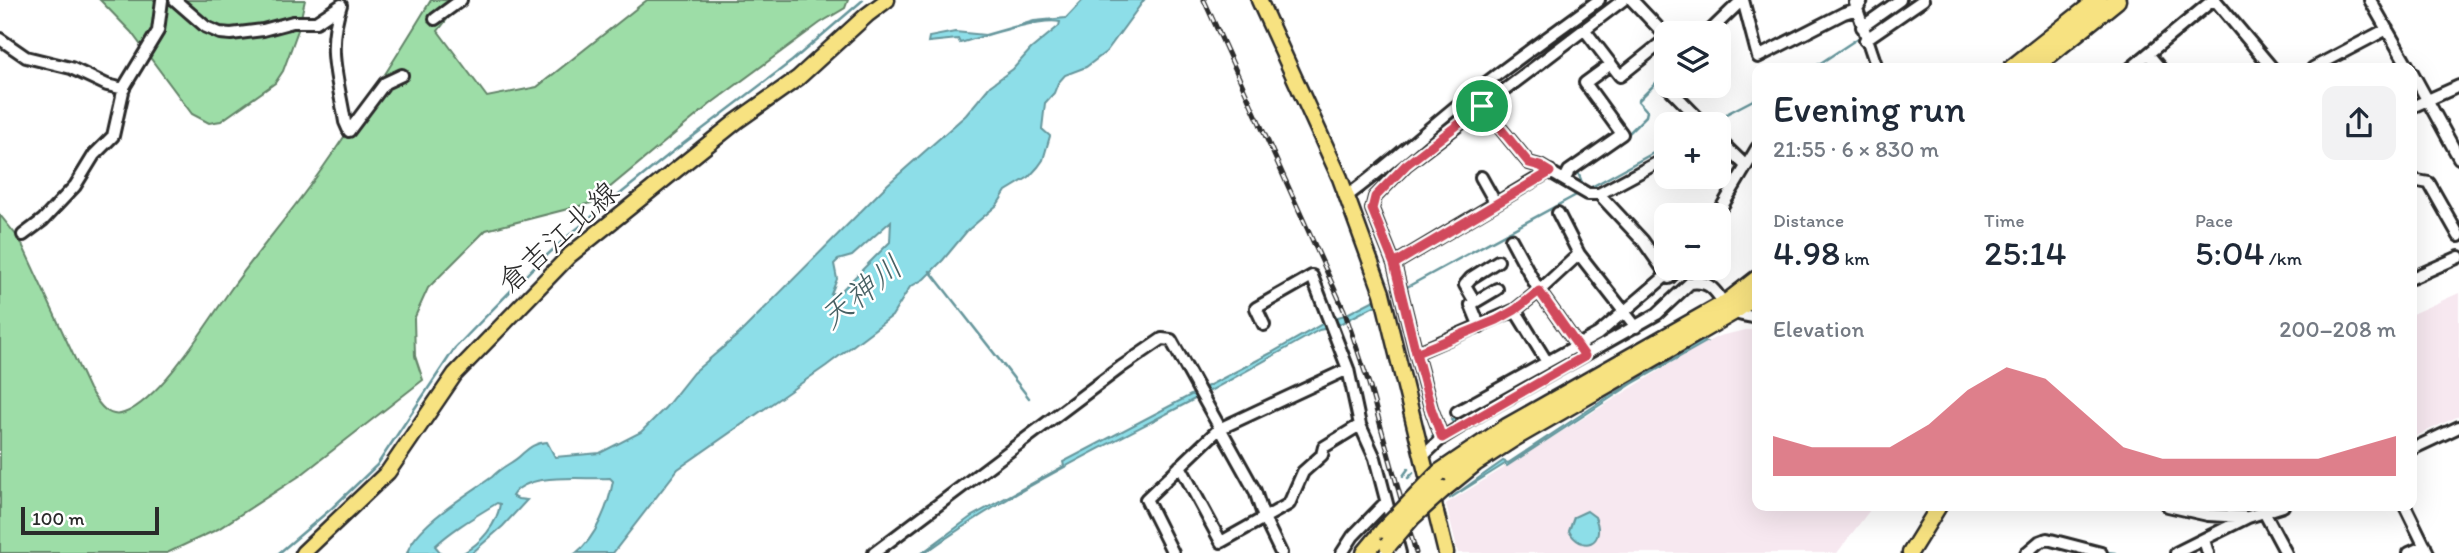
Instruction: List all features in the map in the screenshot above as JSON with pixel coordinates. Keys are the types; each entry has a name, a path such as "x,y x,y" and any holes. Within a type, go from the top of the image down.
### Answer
{"highway":[{"path":"2018,63 2098,0"},
{"path":"2039,63 2117,0"},
{"path":"1729,307 1752,284"},
{"path":"1365,553 1388,545 1441,481 1475,463 1729,307 1752,297"}],"main road":[{"name":"倉吉江北線","path":"303,553 388,472 455,374 570,255 737,121 798,78 887,0"},
{"path":"1259,0 1340,178 1382,293 1446,553"},
{"path":"1915,551 1936,511"}],"street":[{"path":"23,235 43,220 75,186 94,155 113,136 124,89 158,31 162,0"},
{"path":"175,0 206,26 219,33 230,34 263,30 293,22 316,22 344,2"},
{"path":"435,19 461,0"},
{"path":"1347,196 1385,168 1413,141 1473,93 1600,0"},
{"path":"1442,438 1431,408 1394,264 1372,209 1375,197 1406,165 1623,0"},
{"path":"1632,0 1654,25"},
{"path":"1721,21 1743,0 1758,57 1844,13 1858,3 1862,27 1875,63"},
{"path":"1862,27 1900,0"},
{"path":"1866,40 1923,0"},
{"path":"2138,63 2214,0 2268,63"},
{"path":"2370,0 2406,63"},
{"path":"344,2 334,24 332,42 345,122 349,131 385,83 402,75"},
{"path":"1584,29 1620,76 1654,48"},
{"path":"2322,63 2387,29"},
{"path":"0,39 26,57 71,68 107,85 124,89"},
{"path":"2148,54 2156,63"},
{"path":"1565,179 1569,172 1622,134 1585,83 1611,65"},
{"path":"2417,82 2459,158"},
{"path":"2417,105 2459,86"},
{"path":"1678,98 1692,112"},
{"path":"1482,106 1529,163 1565,179 1588,194 1599,194 1654,164"},
{"path":"1731,152 1746,166"},
{"path":"1724,203 1752,156"},
{"path":"1394,264 1550,172"},
{"path":"1481,177 1495,202"},
{"path":"2417,182 2429,183 2459,236"},
{"path":"1599,194 1654,257"},
{"path":"1558,213 1578,254 1636,327"},
{"path":"1511,239 1539,291 1581,351"},
{"path":"1416,353 1515,310 1578,254"},
{"path":"2417,276 2459,257"},
{"path":"1475,302 1465,285 1471,278 1498,261"},
{"path":"1264,325 1256,308 1311,276 1348,369 1360,425 1375,458 1386,502 1388,545"},
{"path":"1422,457 1442,438 1581,351 1661,280"},
{"path":"1457,412 1548,362 1636,327 1657,314 1684,287 1698,282 1717,291 1729,307 1752,315"},
{"path":"1480,327 1471,305 1497,289"},
{"path":"1515,310 1548,362"},
{"path":"874,553 1162,339 1171,341 1255,491 1264,518 1281,553"},
{"path":"1173,553 1146,499 1219,429 1348,369"},
{"path":"1180,466 1221,542 1289,504 1303,472 1322,455 1324,447 1360,425"},
{"path":"2417,447 2459,427"},
{"path":"1342,553 1353,536 1386,502"},
{"path":"2190,511 2207,515 2248,517"},
{"path":"2176,553 2248,517 2267,511"},
{"path":"2406,511 2426,550 2409,553"},
{"path":"2264,512 2286,553"},
{"path":"2026,553 2047,539 2101,553"},
{"path":"2204,540 2208,553"}],"shaded area":[{"path":"2459,293 2459,416 2417,436 2417,312"},
{"path":"1752,330 1752,511 1869,511 1837,553 1458,553 1446,504 1697,347 1719,336"}],"green space":[{"path":"100,0 305,0 298,30 283,71 275,83 221,121 209,123 192,114 131,32"},
{"path":"431,0 462,0 438,31 487,97 537,87 647,0 848,0 845,8 820,23 713,102 591,203 486,230 428,288 414,319 415,356 423,380 301,475 218,529 167,553 0,553 0,215 20,240 89,389 108,412 124,413 153,392 183,358 242,273 338,146"}],"water":[{"name":"天神川","path":"1083,0 1144,0 1106,52 1086,67 1065,75 1045,103 1042,129 1050,136 1043,160 1029,177 1006,191 997,205 967,231 924,279 910,287 892,316 826,366 678,469 613,553 576,553 590,539 600,520 613,481 610,478 557,478 519,488 512,496 527,500 472,553 463,553 487,533 500,504 497,503 442,540 435,546 441,553 407,553 412,542 432,521 532,446 547,442 555,457 600,453 641,432 665,408 693,373 739,334 888,184 966,115 990,86 1013,69 1031,49 1059,26 1060,22 1039,22 960,43 958,39 928,42 929,37 955,32 985,35 1034,21 1066,18","holes":["891,221 890,242 843,289 831,294 837,279 834,264 852,256"]},
{"path":"1656,288 1658,291 1601,339 1454,424 1451,420 1535,373"},
{"path":"1378,298 1380,303 1334,327 1319,330 1028,487 922,553 972,516 1064,466 1063,462 1331,319"},
{"path":"1703,341 1706,342 1632,384 1507,466 1505,464 1449,499 1503,461 1508,463 1608,397"},
{"path":"1587,511 1595,517 1598,534 1595,540 1586,544 1574,538 1569,531 1574,517"}],"waterway":[{"path":"279,553 377,465 455,348 532,269 568,236 792,61 863,0"},
{"path":"1868,31 1912,0"},
{"path":"1821,63 1863,35"},
{"path":"1626,136 1646,116 1647,111 1638,101 1654,85"},
{"path":"1730,112 1752,101"},
{"path":"1586,190 1654,153"},
{"path":"1577,170 1583,185"},
{"path":"1407,287 1580,193"},
{"path":"930,271 1029,398"},
{"path":"1403,476 1408,469"},
{"path":"1408,478 1413,473"},
{"path":"2107,552 2115,553"}],"railway":[{"path":"1204,0 1344,310 1369,384 1416,553"}],"route":[{"path":"1482,106 1406,165 1375,197 1372,209 1394,264 1416,353 1431,408 1442,438 1585,356 1539,291 1497,320 1416,353 1394,264 1550,172 1529,163 1482,106"}]}
